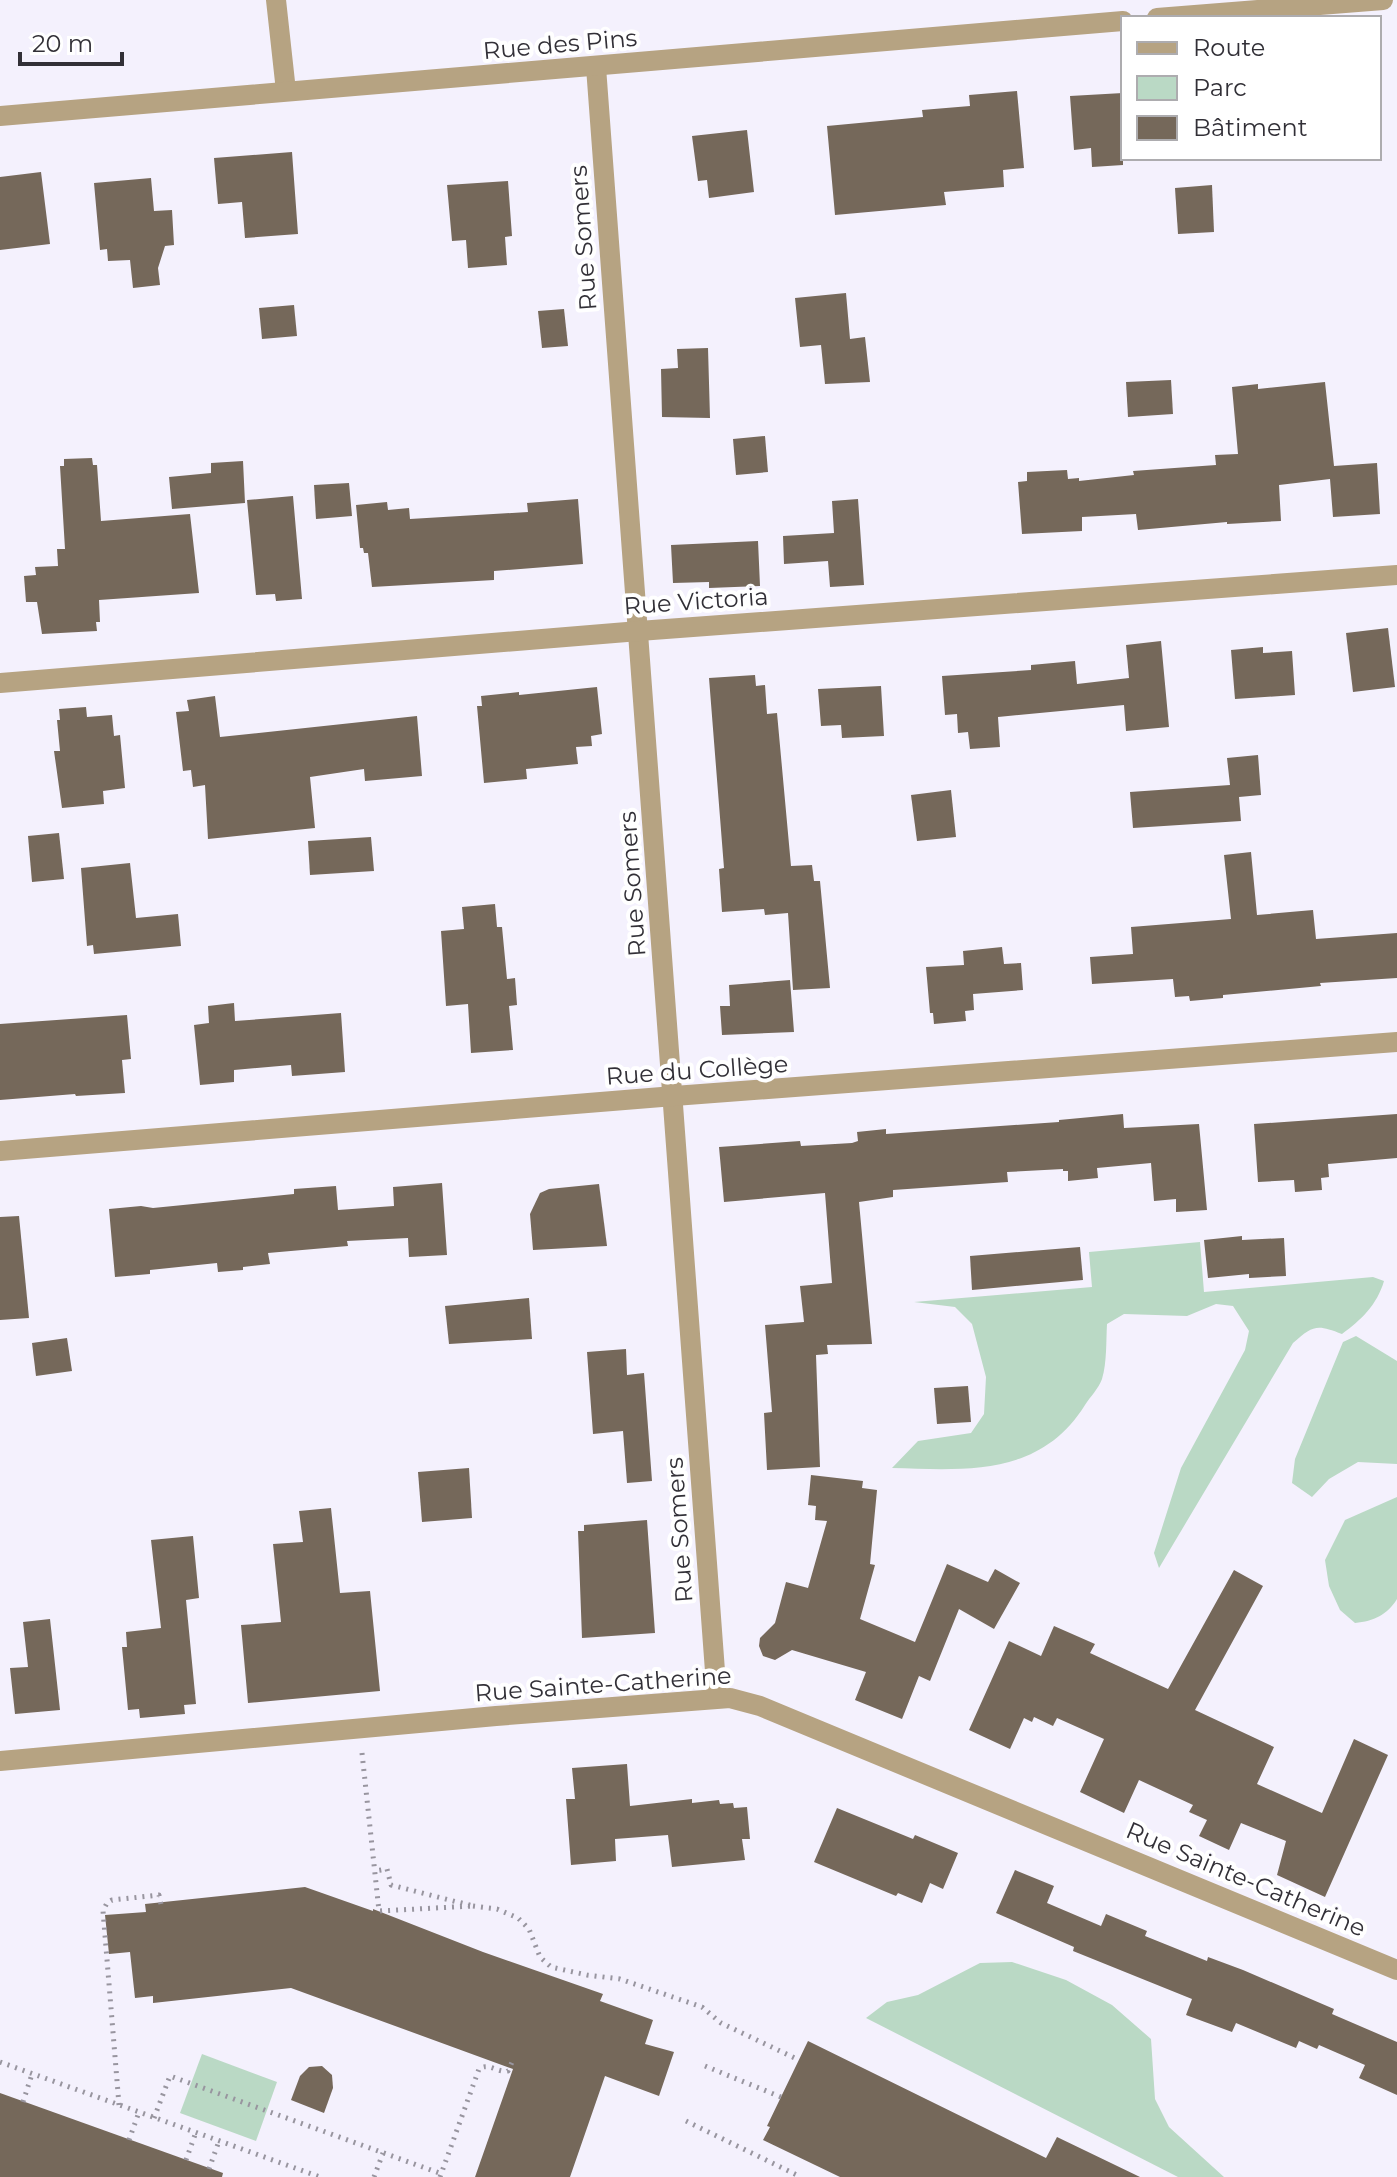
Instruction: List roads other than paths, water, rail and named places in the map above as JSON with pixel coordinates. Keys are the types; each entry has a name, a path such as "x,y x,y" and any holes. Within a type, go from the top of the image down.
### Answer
{"street":[{"path":"276,0 286,91"},
{"path":"1182,16 1383,0"},
{"name":"Rue des Pins","path":"0,116 1121,21"},
{"name":"Rue Somers","path":"596,67 717,1698"},
{"name":"Rue Victoria","path":"0,683 639,631 1397,575"},
{"name":"Rue du Collège","path":"0,1151 674,1096 1397,1042"},
{"name":"Rue Sainte-Catherine","path":"0,1761 717,1698 742,1700 1397,1970"}]}
